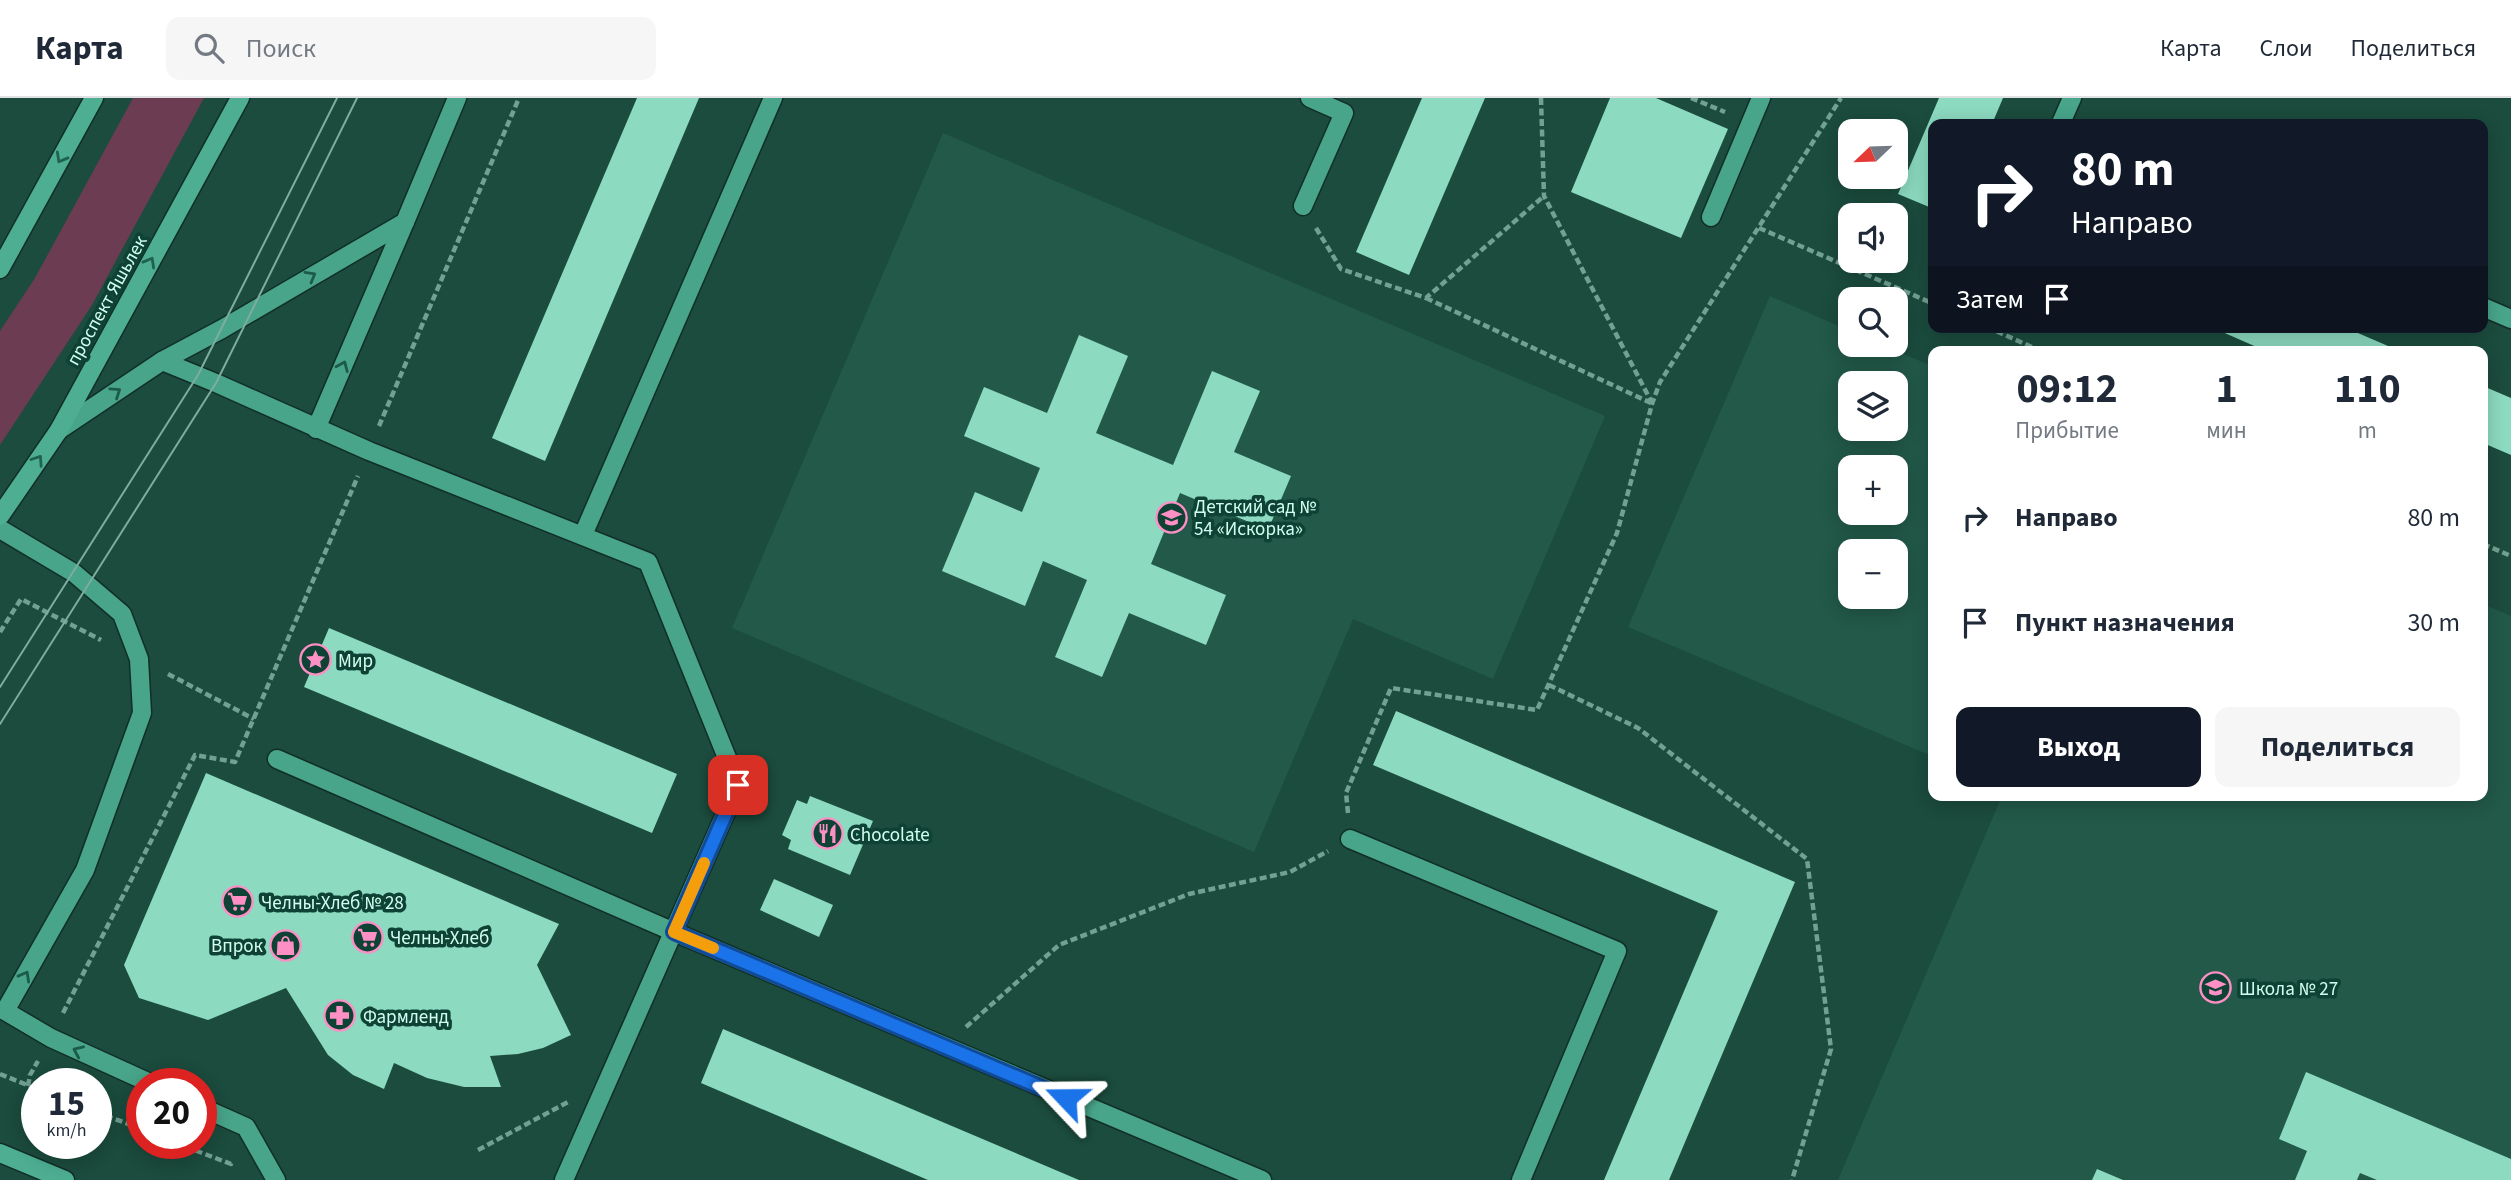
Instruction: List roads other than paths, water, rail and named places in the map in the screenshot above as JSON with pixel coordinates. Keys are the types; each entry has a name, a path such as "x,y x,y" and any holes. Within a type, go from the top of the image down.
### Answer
{"main road":[{"path":"0,269 94,98"},
{"name":"проспект Яшьлек","path":"0,516 59,430 240,98"},
{"path":"0,1153 65,1180"}],"street":[{"path":"316,429 457,98"},
{"path":"583,535 773,98"},
{"path":"1303,206 1344,113 1310,98"},
{"path":"1711,217 1760,98"},
{"path":"2063,119 2073,98"},
{"path":"59,430 162,361 405,222"},
{"path":"2488,309 2511,319"},
{"path":"162,361 316,429 648,562 738,785 565,1180"},
{"path":"0,529 74,573 122,614 139,659 142,713 85,870 5,1011 51,1038 126,1072"},
{"path":"277,759 674,932 1262,1180"},
{"path":"1350,839 1616,951 1521,1180"},
{"path":"217,1114 246,1127 276,1180"}],"tram line":[{"path":"0,687 198,375 337,98"},
{"path":"0,724 216,383 357,98"}],"place":[{"name":"Детский сад № 54 «Искорка»","path":"1171,517"},
{"name":"Мир","path":"315,660"},
{"name":"Chocolate","path":"827,834"},
{"name":"Челны-Хлеб № 28","path":"238,902"},
{"name":"Челны-Хлеб","path":"367,937"},
{"name":"Впрок","path":"286,945"},
{"name":"Школа № 27","path":"2216,988"},
{"name":"Фармленд","path":"340,1016"}]}
